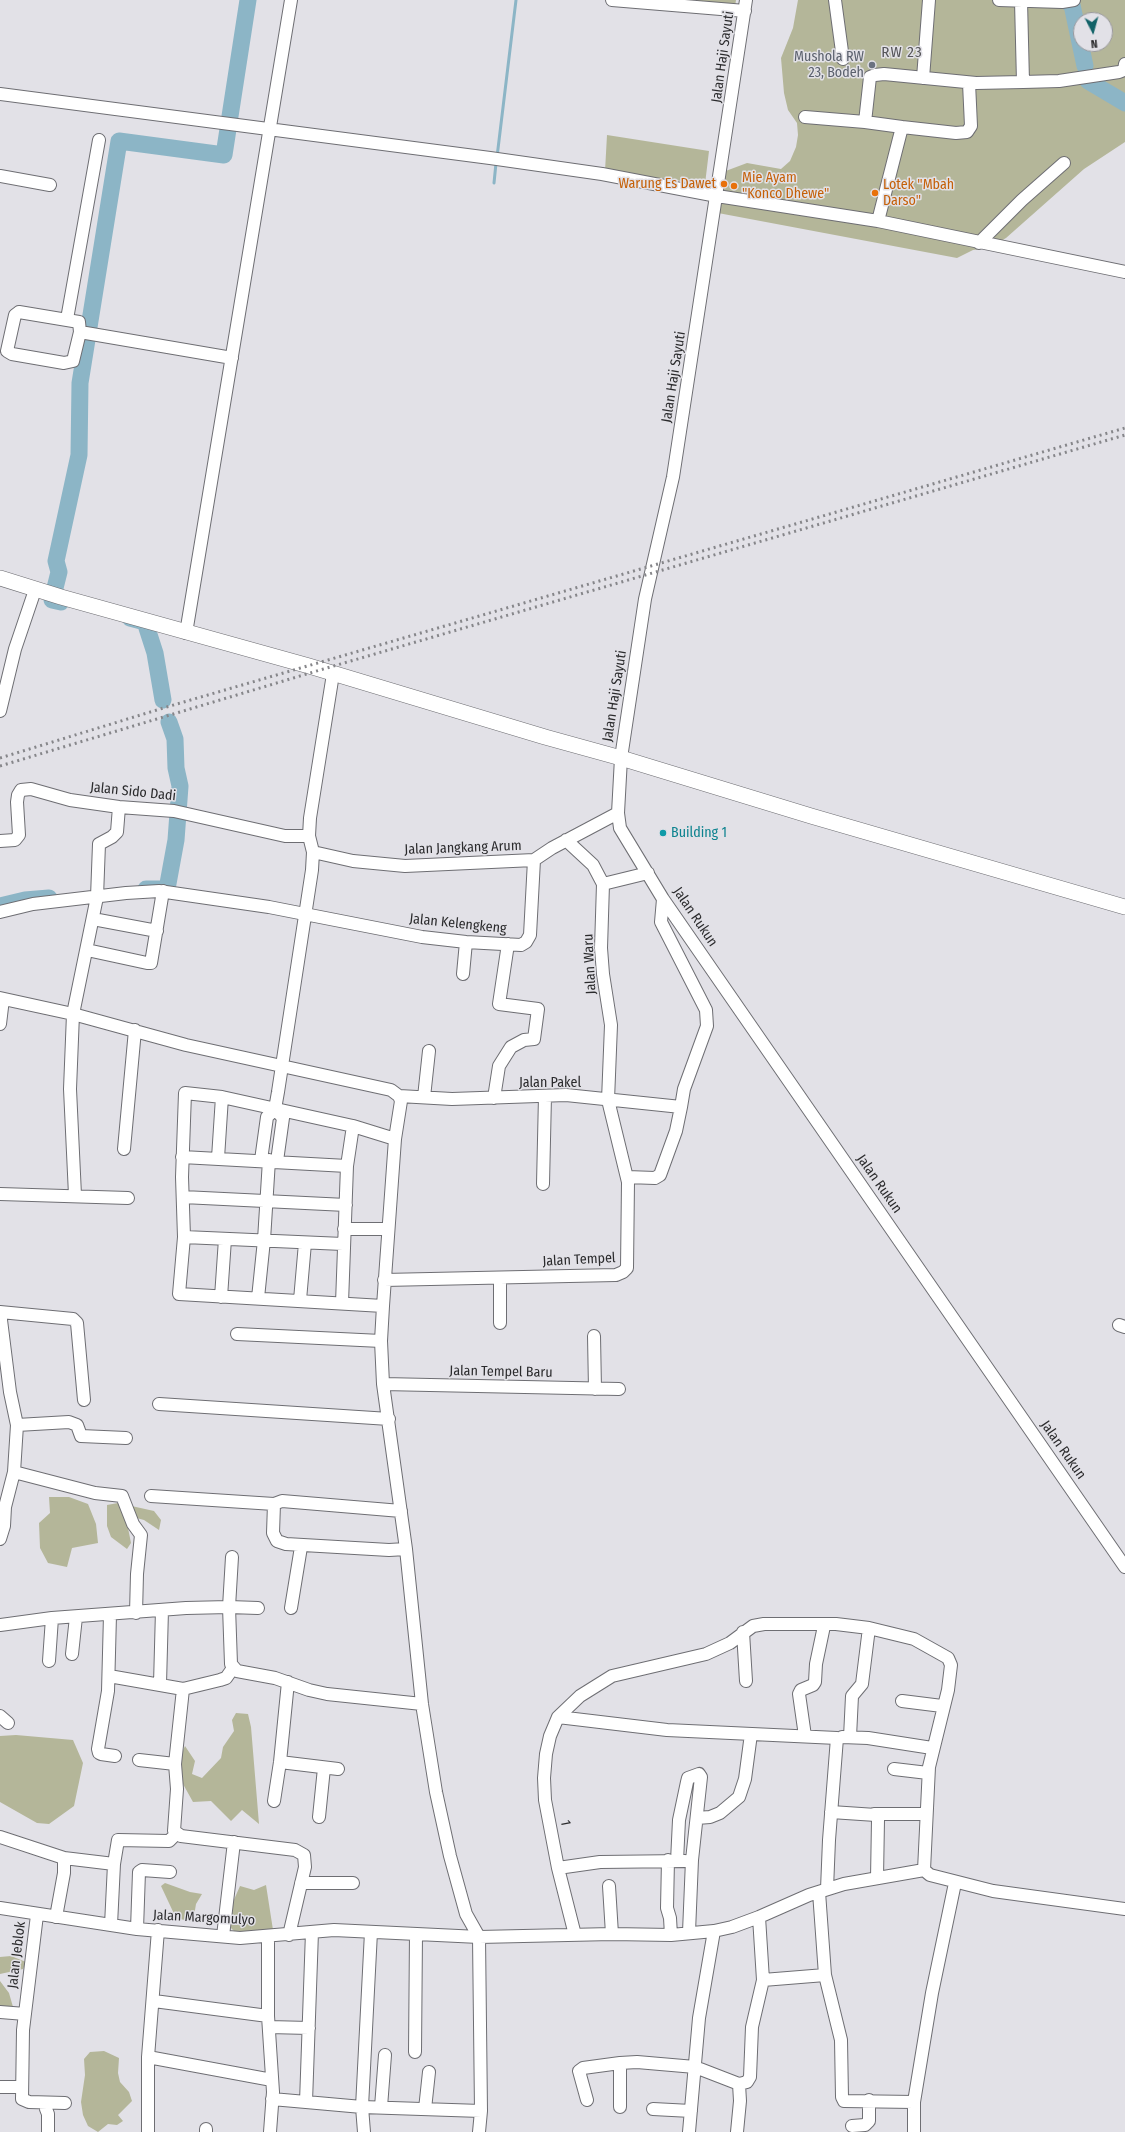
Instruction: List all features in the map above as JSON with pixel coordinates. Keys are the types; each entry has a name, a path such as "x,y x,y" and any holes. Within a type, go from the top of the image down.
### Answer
{"main road":[{"path":"0,578 48,594 333,674 545,738 621,758 819,818 1125,907"}],"street":[{"path":"186,633 291,0"},
{"path":"612,0 745,6"},
{"path":"835,0 843,59"},
{"path":"923,78 929,0"},
{"path":"999,0 1068,1"},
{"path":"1021,1 1022,82"},
{"name":"Jalan Haji Sayuti","path":"621,758 646,599 673,477 745,6"},
{"path":"865,122 870,77 875,74 969,83 1022,82 1059,80 1119,72 1124,70 1125,64"},
{"path":"805,117 865,122 956,133 966,132 971,126 969,83"},
{"path":"0,94 240,126 270,128 602,174 717,196 878,221 1125,272"},
{"path":"878,221 888,188 902,127"},
{"path":"68,320 99,140"},
{"path":"979,243 1022,200 1064,163"},
{"path":"0,176 50,185"},
{"path":"85,332 75,359 70,363 12,354 7,351 16,313 19,312 79,322 85,332 232,358"},
{"path":"0,711 15,649 48,594"},
{"path":"258,1298 264,1240 269,1160 267,1118 275,1109 305,914 313,852 309,836 310,818 333,674"},
{"path":"618,813 621,758"},
{"name":"Jalan Sido Dadi","path":"0,841 15,840 19,835 17,802 21,790 38,790 70,800 119,807 180,812 285,836 309,836"},
{"path":"75,1195 70,1089 73,1014 97,894 99,844 112,837 117,832 119,807"},
{"name":"Jalan Jangkang Arum","path":"313,852 353,861 405,866 534,860 566,840 618,813"},
{"name":"Jalan Rukun","path":"618,813 620,828 625,839 663,898 1125,1567"},
{"name":"Jalan Waru","path":"566,840 593,865 603,884 601,948 603,974 611,1025 608,1100"},
{"name":"Jalan Kelengkeng","path":"0,912 34,904 97,894 163,891 305,914 422,937 466,942 521,945 526,942 530,935 534,860"},
{"path":"603,884 648,873"},
{"path":"87,950 151,963 163,891"},
{"path":"627,1177 655,1178 660,1175 676,1131 684,1088 707,1026 706,1010 661,922 663,898"},
{"path":"93,919 157,931"},
{"path":"463,974 466,942"},
{"path":"493,1098 499,1066 511,1047 524,1040 534,1039 538,1009 499,1004 508,944"},
{"path":"0,1024 1,998 73,1014 186,1045 391,1090 399,1096 401,1101 395,1139 384,1280 381,1342 383,1384 406,1549 422,1704 436,1792 450,1856 466,1914 479,1937 481,2112 479,2132"},
{"path":"124,1149 135,1030"},
{"path":"424,1097 429,1051"},
{"path":"383,1306 179,1294 184,1237 182,1157 185,1093 222,1097 353,1126 395,1139"},
{"name":"Jalan Pakel","path":"399,1096 493,1098 545,1096 681,1106"},
{"path":"543,1184 545,1096"},
{"path":"218,1158 222,1097"},
{"name":"Jalan Tempel","path":"384,1280 616,1275 623,1272 627,1268 628,1259 627,1177 608,1100"},
{"path":"269,1160 283,1118 275,1109"},
{"path":"342,1303 344,1229 348,1166 353,1126"},
{"path":"182,1157 269,1160 348,1166"},
{"path":"0,1194 75,1195 128,1198"},
{"path":"183,1198 266,1203 346,1205"},
{"path":"344,1229 388,1229"},
{"path":"184,1237 344,1244"},
{"path":"221,1297 225,1239"},
{"path":"300,1300 305,1243"},
{"path":"500,1278 500,1322"},
{"path":"0,1539 5,1484 14,1472 16,1425 5,1391 0,1312 73,1319 77,1323 84,1400"},
{"path":"237,1334 381,1342"},
{"path":"594,1336 595,1389"},
{"name":"Jalan Tempel Baru","path":"383,1384 619,1389"},
{"path":"159,1404 389,1420"},
{"path":"16,1425 69,1422 77,1425 81,1436 126,1438"},
{"path":"14,1472 95,1493 122,1496 133,1524 141,1535 137,1574 136,1613"},
{"path":"151,1496 274,1504 282,1501 401,1511"},
{"path":"274,1504 272,1524 276,1541 301,1546 389,1550 406,1549"},
{"path":"291,1608 301,1546"},
{"path":"109,1676 183,1689 226,1678 233,1668 229,1608 232,1557"},
{"path":"0,1625 52,1618 110,1615 162,1610 258,1608"},
{"path":"160,1684 162,1610"},
{"path":"110,1615 109,1676 98,1749 99,1753 101,1754 115,1756"},
{"path":"72,1654 76,1617"},
{"path":"49,1661 52,1618"},
{"path":"558,1717 580,1696 612,1676 706,1654 730,1643 753,1626 764,1624 824,1626 836,1624 869,1628 914,1639 944,1654 948,1658 950,1670 948,1690 942,1706 928,1773 924,1870 930,1875 955,1883 993,1891 1125,1909"},
{"path":"806,1736 800,1694 801,1690 813,1685 815,1682 816,1664 824,1626"},
{"path":"850,1737 852,1696 862,1684 869,1628"},
{"path":"743,1632 746,1681"},
{"path":"233,1668 244,1673 264,1675 308,1690 327,1694 422,1704"},
{"path":"274,1802 280,1762 288,1682"},
{"path":"176,1834 174,1831 177,1789 175,1764 183,1689"},
{"path":"902,1701 942,1706"},
{"path":"558,1717 667,1730 837,1738 850,1737 905,1743 932,1748"},
{"name":"1","path":"558,1717 550,1736 544,1778 545,1800 558,1868 575,1935"},
{"path":"697,1818 710,1818 720,1813 739,1797 745,1779 751,1734"},
{"path":"837,1738 823,1890 825,1975 841,2040 842,2097 844,2101 869,2100 914,2102"},
{"path":"139,1760 175,1764"},
{"path":"280,1762 338,1769"},
{"path":"319,1817 324,1768"},
{"path":"894,1769 928,1773"},
{"path":"671,1935 670,1918 667,1908 679,1820 687,1780 699,1774 701,1777 692,1860 689,1932"},
{"path":"831,1812 926,1814"},
{"path":"874,1814 878,1820 877,1878"},
{"path":"176,1834 301,1852 305,1859 289,1935"},
{"path":"111,1925 114,1864 117,1843 119,1840 169,1841 176,1834"},
{"path":"0,1837 64,1858 114,1864"},
{"path":"223,1936 234,1842"},
{"path":"56,1917 64,1873 64,1858"},
{"path":"558,1868 600,1862 692,1860"},
{"path":"137,1929 139,1872 142,1870 170,1872"},
{"name":"Jalan Margomulyo","path":"0,1908 37,1915 137,1929 223,1936 289,1935 334,1930 479,1937 612,1934 671,1935 689,1932 714,1931 759,1917 823,1890 877,1878 924,1870"},
{"path":"301,1883 353,1883"},
{"path":"914,2132 914,2102 932,1993 955,1883"},
{"path":"610,1886 612,1934"},
{"name":"Jalan Jeblok","path":"21,2087 25,2014 37,1915"},
{"path":"586,2100 579,2071 583,2068 620,2063 695,2067 739,2084 747,2082 750,2076 752,2027 763,1980 759,1917"},
{"path":"148,2132 148,2057 154,2001 158,1930"},
{"path":"689,2132 699,2018 714,1931"},
{"path":"306,2102 312,1932"},
{"path":"364,2132 362,2107 371,1932"},
{"path":"415,2052 416,1934"},
{"path":"268,1936 269,2021 272,2080 270,2132"},
{"path":"763,1980 825,1975"},
{"path":"154,2001 309,2028"},
{"path":"0,2012 25,2014"},
{"path":"381,2107 385,2055"},
{"path":"148,2057 272,2080"},
{"path":"620,2063 620,2107"},
{"path":"424,2109 429,2072"},
{"path":"737,2132 740,2101 739,2084"},
{"path":"0,2087 21,2087 22,2099 25,2102 65,2103"},
{"path":"272,2099 362,2107 481,2112"},
{"path":"852,2126 868,2124 869,2100"},
{"path":"653,2109 691,2111"},
{"path":"46,2110 48,2114 48,2132"}],"green space":[{"path":"645,0 736,0 735,7"},
{"path":"798,0 1125,0 1125,142 1084,169 1006,238 989,248 973,250 957,258 718,213 723,172 747,163 781,169 790,161 796,147 798,135 797,123 788,110 784,93 781,58 793,28"},
{"path":"607,135 709,151 705,184 605,171"},
{"path":"49,1497 69,1497 88,1504 96,1524 98,1543 72,1548 67,1567 48,1563 40,1548 39,1523 50,1513"},
{"path":"118,1503 154,1511 161,1520 159,1530 144,1520 133,1517 127,1523 131,1543 127,1549 111,1537 107,1526 107,1505"},
{"path":"236,1713 248,1714 251,1727 259,1824 242,1810 231,1821 211,1801 193,1802 183,1784 177,1764 185,1746 195,1761 192,1774 202,1778 221,1758 223,1747 234,1731 232,1720"},
{"path":"16,1735 73,1740 83,1763 74,1806 49,1824 37,1823 0,1802 0,1736"},
{"path":"165,1883 190,1892 202,1894 196,1904 193,1922 176,1918 161,1886"},
{"path":"266,1885 273,1930 235,1932 229,1926 229,1911 240,1886 254,1890"},
{"path":"11,1956 26,1962 23,1969 0,1974 0,1957"},
{"path":"0,1981 9,1993 13,2007 0,2006"},
{"path":"104,2051 119,2058 118,2073 120,2082 129,2092 132,2101 118,2115 123,2121 117,2125 108,2124 98,2132 88,2126 83,2115 81,2102 85,2075 84,2059 90,2052"}],"waterway":[{"path":"61,602 52,600 59,572 56,561 79,455 80,383 119,141 224,155 248,0"},
{"path":"497,157 516,0"},
{"path":"1065,0 1072,5 1085,66"},
{"path":"1088,81 1125,103"},
{"path":"494,183 496,163"},
{"path":"130,618 145,622 155,653 163,700"},
{"path":"146,889 167,889 176,840 180,786 176,768 175,739 169,722"},
{"path":"0,906 25,900 49,898"}],"railway":[{"path":"0,758 170,706 1125,428"},
{"path":"0,766 320,670 1125,435"}],"place":[{"name":"Mushola RW 23, Bodeh","path":"872,65"},
{"name":"Warung Es Dawet","path":"724,184"},
{"name":"Mie Ayam \"Konco Dhewe\"","path":"734,186"},
{"name":"Lotek \"Mbah Darso\"","path":"875,193"},
{"name":"Building 1","path":"663,833"}],"district":[{"name":"RW 23","path":"902,53"}]}
